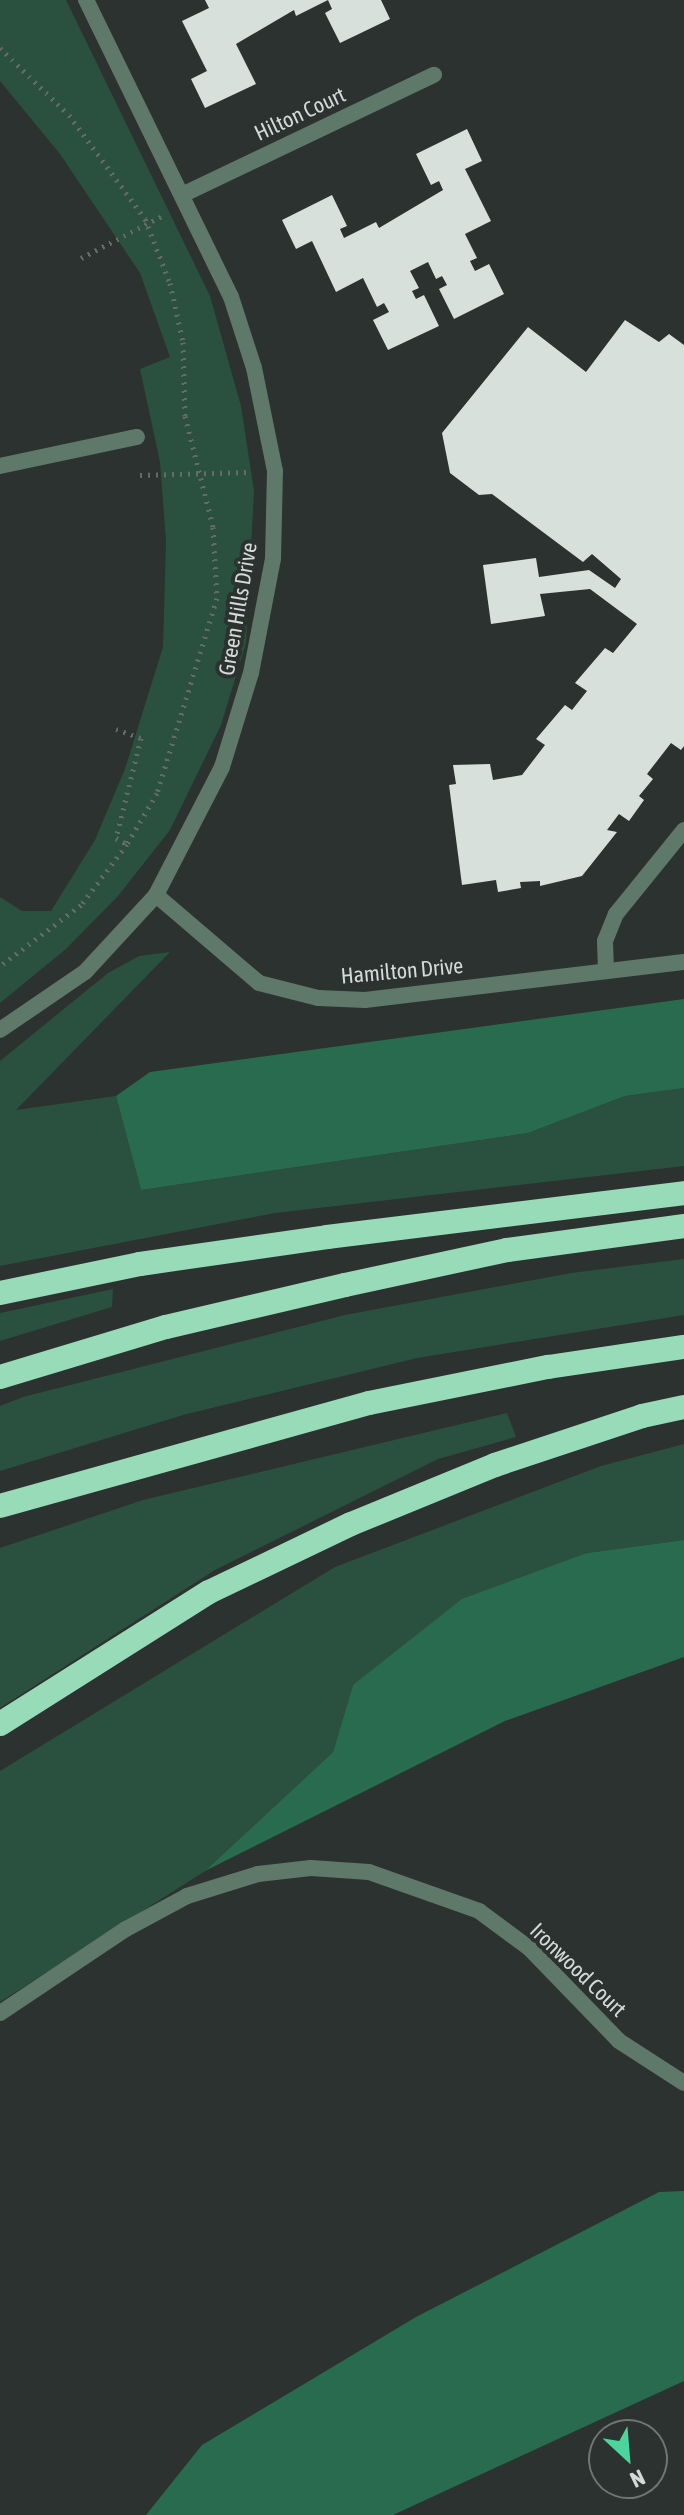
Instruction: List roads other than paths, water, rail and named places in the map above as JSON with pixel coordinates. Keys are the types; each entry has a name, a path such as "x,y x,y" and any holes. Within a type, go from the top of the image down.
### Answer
{"highway":[{"path":"0,1293 140,1264 684,1193"},
{"path":"0,1377 166,1327 345,1285 507,1250 684,1226"},
{"path":"0,1506 369,1403 548,1367 684,1347"},
{"path":"0,1724 209,1592 351,1524 495,1465 684,1407"}],"street":[{"name":"Green Hills Drive","path":"0,1030 85,972 156,895 222,767 251,673 273,559 275,471 254,368 231,297 186,198 86,0"},
{"name":"Hilton Court","path":"186,198 434,75"},
{"path":"0,466 137,437"},
{"path":"606,971 605,941 616,914 684,830"},
{"name":"Hamilton Drive","path":"156,895 259,983 318,998 365,1000 684,962"},
{"name":"Ironwood Court","path":"0,2013 126,1929 187,1896 258,1874 311,1868 369,1872 479,1911 529,1948 619,2041 684,2083"}]}
